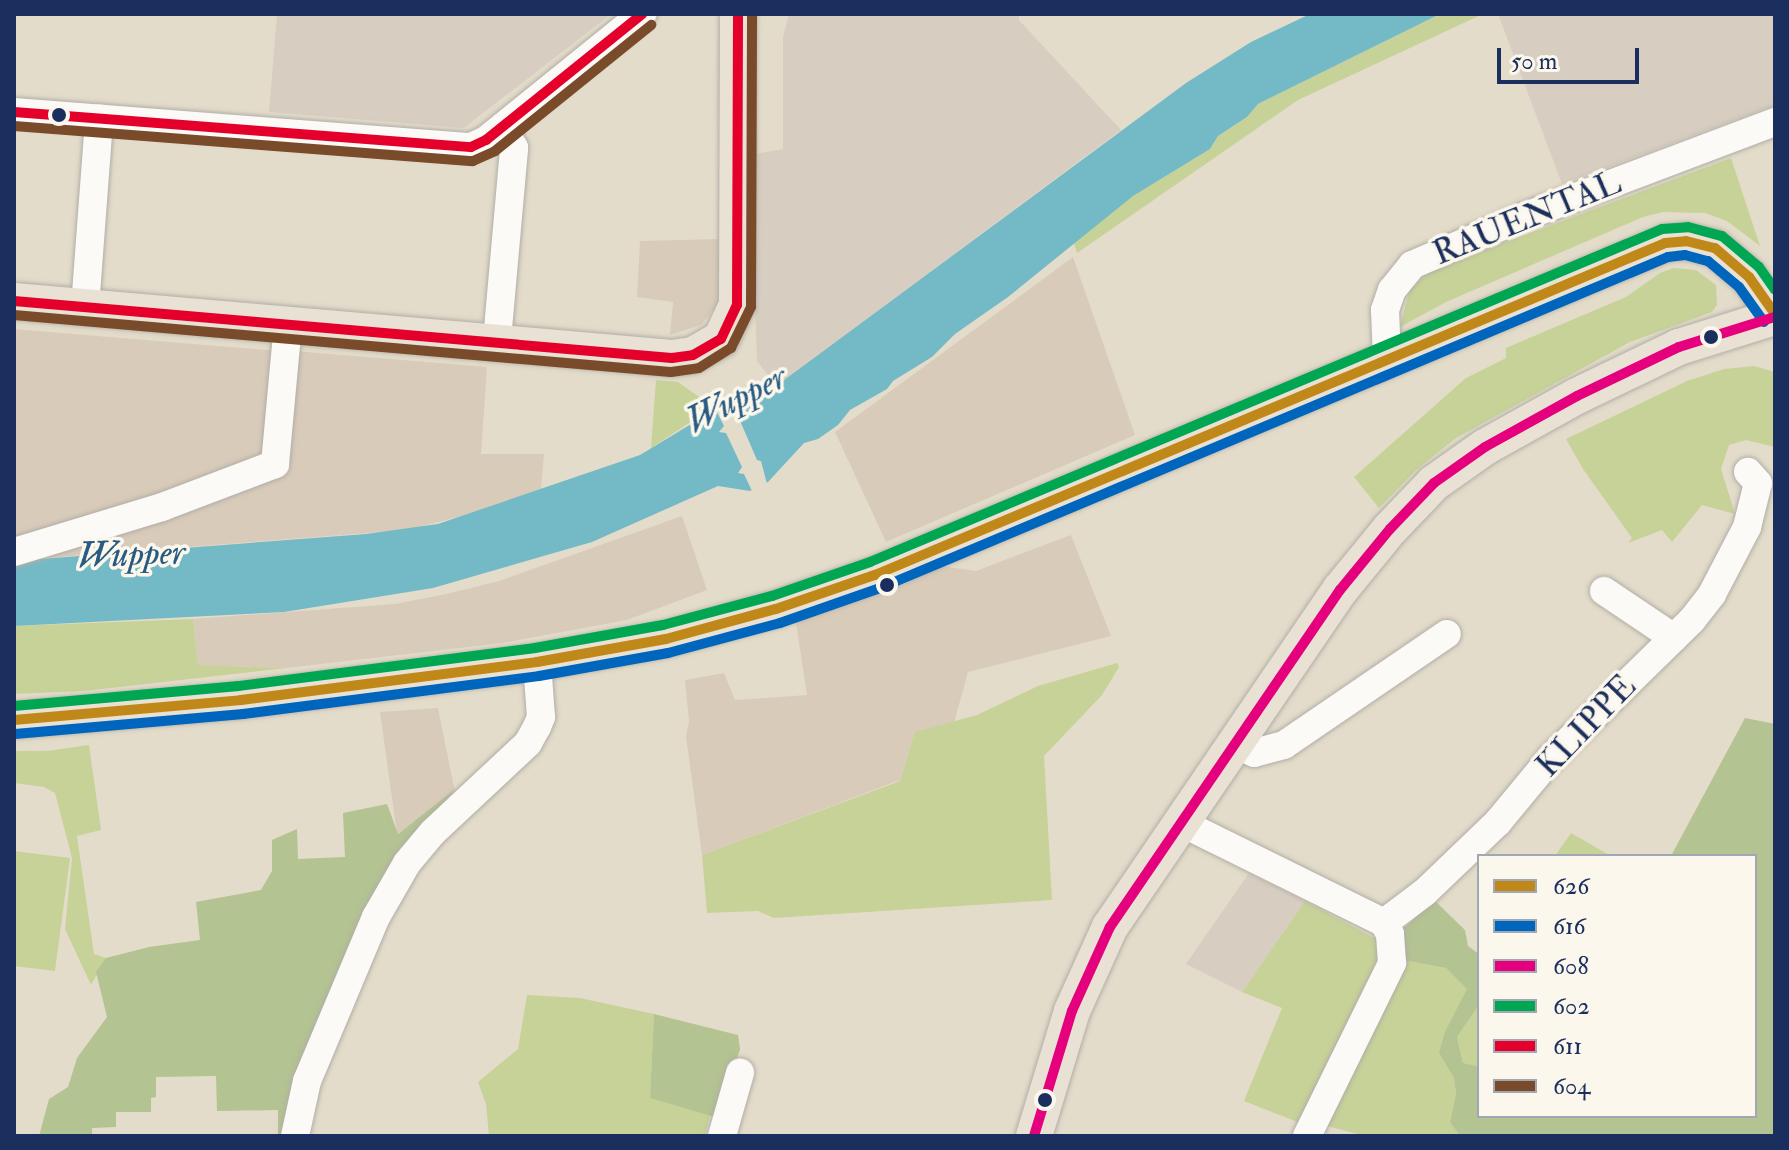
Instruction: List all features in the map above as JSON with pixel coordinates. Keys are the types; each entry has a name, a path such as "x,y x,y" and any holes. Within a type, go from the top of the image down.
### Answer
{"main road":[{"path":"14,301 682,358 714,345 735,313 738,14"},
{"path":"14,720 227,702 537,662 666,639 841,588 1652,248 1686,241 1715,248 1734,262 1775,316 1651,358 1485,447 1434,483 1340,590 1110,927 1072,1011 1034,1136"}],"street":[{"path":"14,112 471,147 503,127 642,14"},
{"path":"85,307 99,119"},
{"name":"RAUENTAL","path":"1387,358 1385,310 1392,290 1412,265 1526,216 1775,122"},
{"path":"497,340 514,148 503,127"},
{"path":"14,552 162,507 275,464 288,324"},
{"name":"KLIPPE","path":"1384,923 1425,892 1498,822 1551,758 1674,638 1712,594 1747,527 1758,483 1748,472"},
{"path":"1604,591 1674,638"},
{"path":"1235,744 1254,753 1284,745 1447,634"},
{"path":"295,1136 307,1081 376,917 407,863 433,832 528,743 537,727 541,717 537,662"},
{"path":"1180,822 1384,923 1390,934 1392,963 1307,1136"},
{"path":"722,1136 740,1073"}],"shaded area":[{"path":"277,14 611,14 464,128 269,112"},
{"path":"789,14 1019,14 1019,20 1121,130 776,386 757,361 750,155 783,149 783,37"},
{"path":"1498,14 1775,14 1775,105 1562,184"},
{"path":"720,239 721,295 718,304 701,325 670,335 673,302 637,297 640,241"},
{"path":"1073,257 1135,435 886,542 835,432"},
{"path":"14,329 278,351 266,457 14,547"},
{"path":"294,351 487,367 481,454 544,454 541,489 477,512 407,530 31,559 282,473"},
{"path":"682,516 707,590 627,620 502,643 287,668 198,665 193,619 395,604 446,594 499,581"},
{"path":"1071,535 1111,636 968,672 954,723 915,733 900,780 702,855 686,736 689,721 685,680 724,673 735,700 807,695 794,610 919,563 976,571"},
{"path":"438,708 455,792 397,834 380,712"},
{"path":"1249,873 1305,901 1242,992 1186,964"}],"green space":[{"path":"1440,14 1483,14 1298,100 1077,253 1074,243 1129,198 1210,149 1218,136 1247,117 1258,104"},
{"path":"1731,158 1760,246 1727,221 1705,213 1663,212 1643,217 1446,302 1400,327 1410,289 1429,271"},
{"path":"1674,268 1696,270 1716,285 1717,305 1712,312 1630,342 1456,438 1416,470 1379,508 1354,477 1466,378 1506,358 1506,348 1626,297 1660,273"},
{"path":"1754,366 1775,372 1775,447 1746,440 1729,445 1721,469 1735,514 1702,505 1672,542 1662,530 1628,543 1632,538 1583,469 1566,439 1687,381 1724,369"},
{"path":"656,380 678,382 713,407 651,448"},
{"path":"193,619 198,665 287,668 84,691 14,694 14,626"},
{"path":"1117,663 1119,667 1102,695 1044,756 1052,900 774,918 758,911 707,913 702,855 900,781 915,732 977,715 1038,686"},
{"path":"1745,718 1775,724 1775,1136 1460,1136 1450,1122 1456,1094 1454,1078 1439,1053 1445,1032 1467,989 1446,968 1402,960 1400,932 1434,900 1465,930 1468,946 1477,953 1477,1008 1457,1037 1463,1063 1477,1066 1477,1118 1757,1118 1757,854 1672,854"},
{"path":"89,745 101,830 77,836 94,954 106,958 91,985 65,929 72,858 55,793 44,787 14,783 14,751 47,751"},
{"path":"454,790 439,812 283,1136 278,1136 278,1110 217,1111 216,1076 156,1077 156,1097 151,1098 151,1112 116,1112 116,1127 92,1128 92,1136 39,1136 49,1099 68,1087 77,1058 107,1017 96,972 106,958 149,947 200,940 196,902 261,890 272,871 272,840 297,829 298,859 345,857 343,813 387,804 398,834"},
{"path":"1571,833 1608,854 1556,854"},
{"path":"14,851 70,858 55,971 14,966"},
{"path":"1305,901 1378,940 1381,959 1300,1123 1244,1101 1282,1008 1242,992"},
{"path":"1402,960 1446,968 1468,988 1439,1053 1454,1078 1456,1094 1450,1122 1460,1136 1365,1136 1327,1126 1342,1097 1337,1093"},
{"path":"527,995 580,998 654,1014 650,1098 710,1115 705,1136 489,1136 486,1104 478,1082 518,1049"},
{"path":"1477,1008 1477,1068 1463,1063 1457,1037"},
{"path":"654,1014 738,1035 740,1049 718,1118 650,1098"}],"water":[{"name":"Wupper","path":"1310,14 1440,14 1258,104 1247,117 1218,136 1210,149 1133,196 1008,297 955,334 932,357 893,381 887,389 850,410 838,425 818,439 804,443 768,482 750,491 718,486 592,542 433,588 284,612 14,626 14,561 366,534 438,524 640,455 754,386 776,386 1186,83 1251,42"}],"pier":[{"path":"731,400 757,460 761,461 767,484 752,491 744,474 738,473 742,467 726,433 719,432 724,426 715,408"}],"transit line":[{"name":"611","path":"14,112 471,147 486,140 642,14"},
{"name":"611","path":"14,301 672,358 693,355 721,339 737,305 738,14"},
{"name":"604","path":"14,315 671,372 699,368 731,348 751,307 752,14"},
{"name":"604","path":"14,126 473,161 495,151 651,25"},
{"name":"602","path":"14,706 239,686 535,648 663,625 772,596 870,562 1662,229 1688,227 1722,236 1759,267 1775,290"},
{"name":"626","path":"14,720 241,700 537,662 666,639 776,609 875,575 1665,243 1686,241 1715,248 1749,277 1775,314"},
{"name":"616","path":"15,734 243,714 539,676 668,653 780,623 880,588 1668,257 1685,255 1708,261 1739,287 1764,322"},
{"name":"608","path":"1034,1136 1072,1011 1110,927 1340,590 1390,529 1434,483 1485,447 1577,396 1679,347 1775,317"}]}
